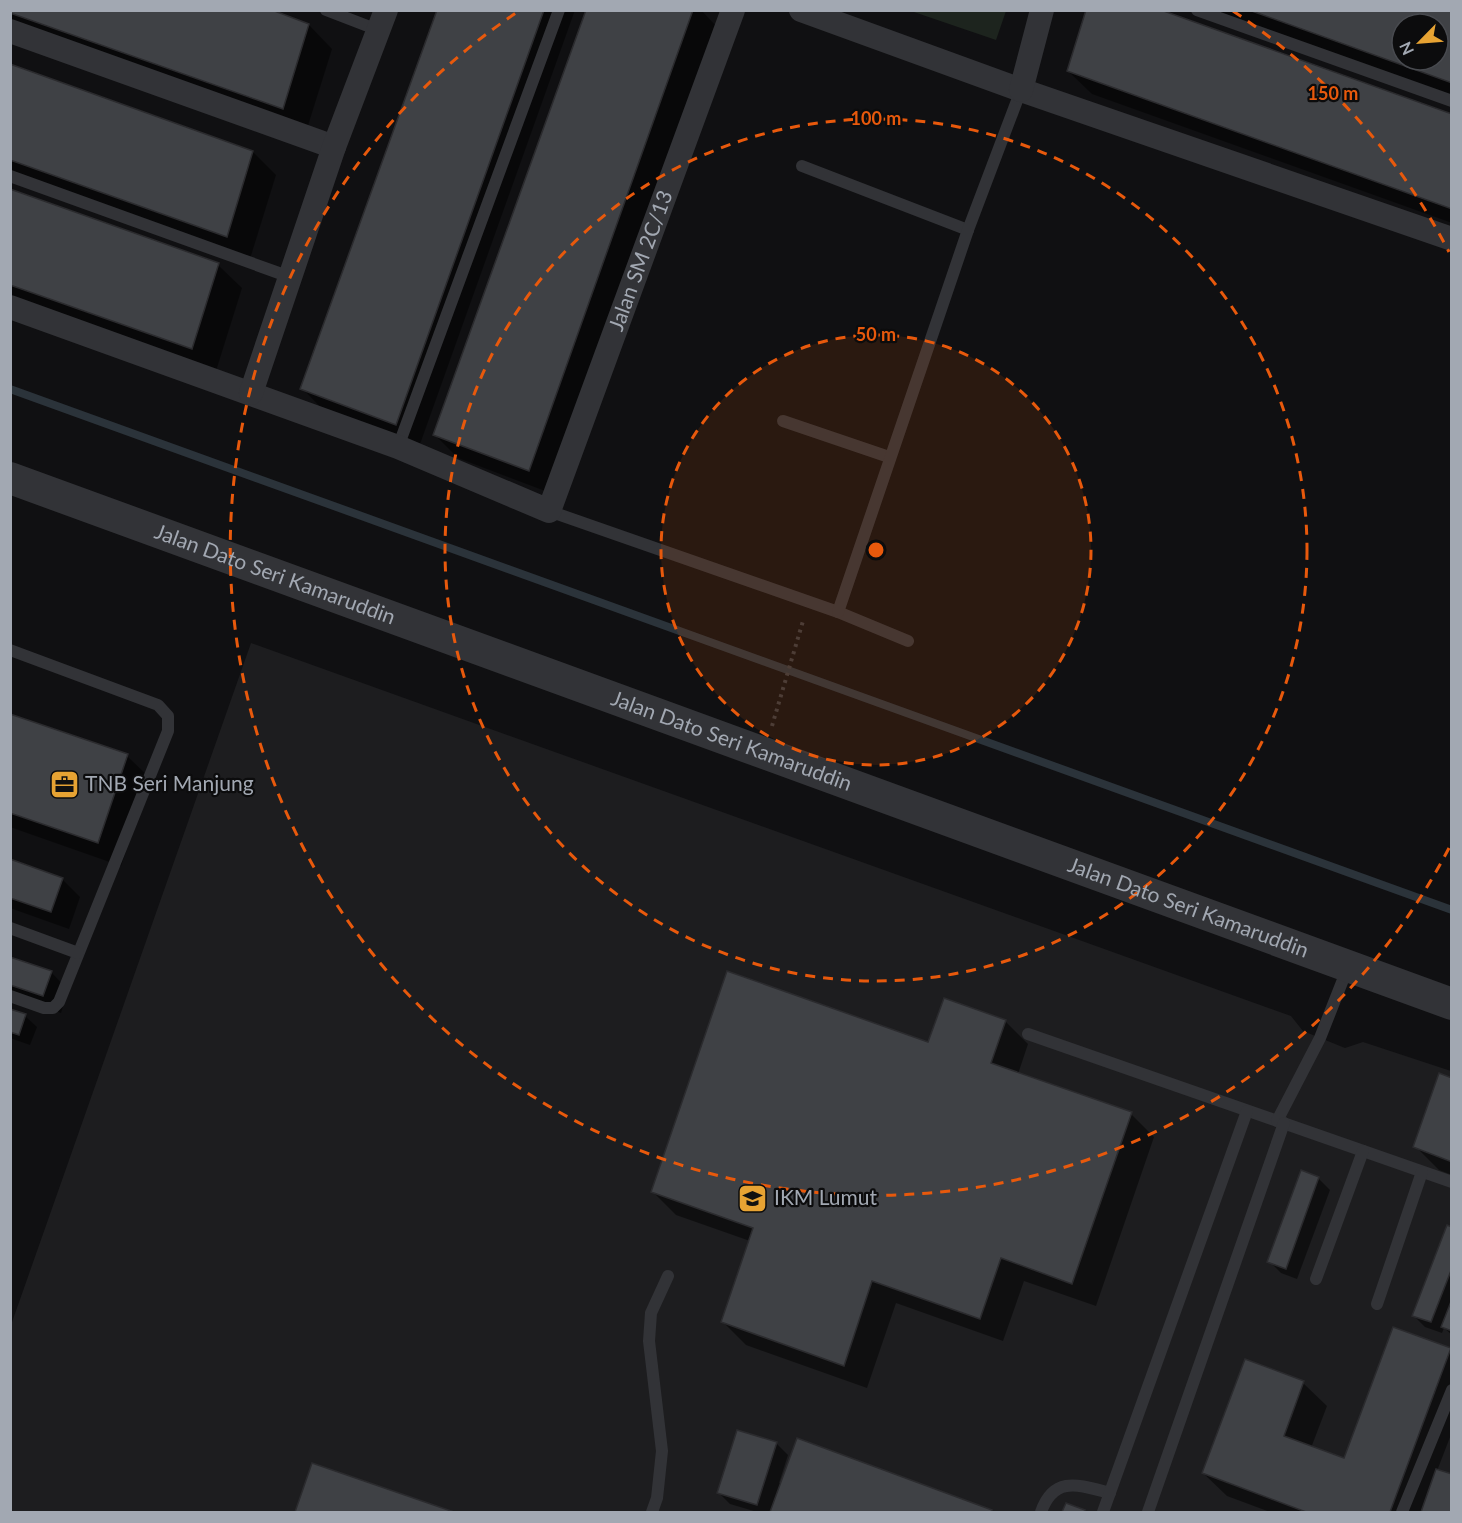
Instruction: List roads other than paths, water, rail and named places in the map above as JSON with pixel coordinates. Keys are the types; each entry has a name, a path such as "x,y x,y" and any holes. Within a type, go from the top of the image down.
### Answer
{"street":[{"name":"Jalan SM 2C/13","path":"549,511 733,10"},
{"path":"801,10 1021,90 1452,238"},
{"path":"1021,90 1042,10"},
{"path":"251,393 334,147 382,20"},
{"path":"10,31 334,147"},
{"path":"10,307 398,447 549,511"},
{"name":"Jalan Dato Seri Kamaruddin","path":"10,478 1452,1004"}],"lane":[{"path":"326,10 382,20"},
{"path":"398,447 559,10"},
{"path":"1197,10 1452,101"},
{"path":"838,612 968,230 1021,90"},
{"path":"802,166 968,230"},
{"path":"10,176 290,277"},
{"path":"783,421 889,457"},
{"path":"549,511 838,612 908,641"},
{"path":"10,651 158,705 168,716 168,731 59,1002 53,1008 44,1008 10,996"},
{"path":"10,928 78,953"},
{"path":"1148,1512 1281,1122 1320,1038 1348,967"},
{"path":"1028,1034 1452,1182"},
{"path":"1103,1512 1247,1111"},
{"path":"1316,1279 1363,1151"},
{"path":"1377,1304 1422,1172"},
{"path":"652,1512 657,1498 662,1451 649,1341 651,1313 668,1276"},
{"path":"1402,1512 1452,1390"},
{"path":"1041,1512 1045,1501 1054,1490 1066,1485 1079,1485 1110,1492"}],"waterway":[{"path":"10,389 1452,910"}],"place":[{"name":"TNB Seri Manjung","path":"64,784"},
{"name":"IKM Lumut","path":"753,1198"}]}
